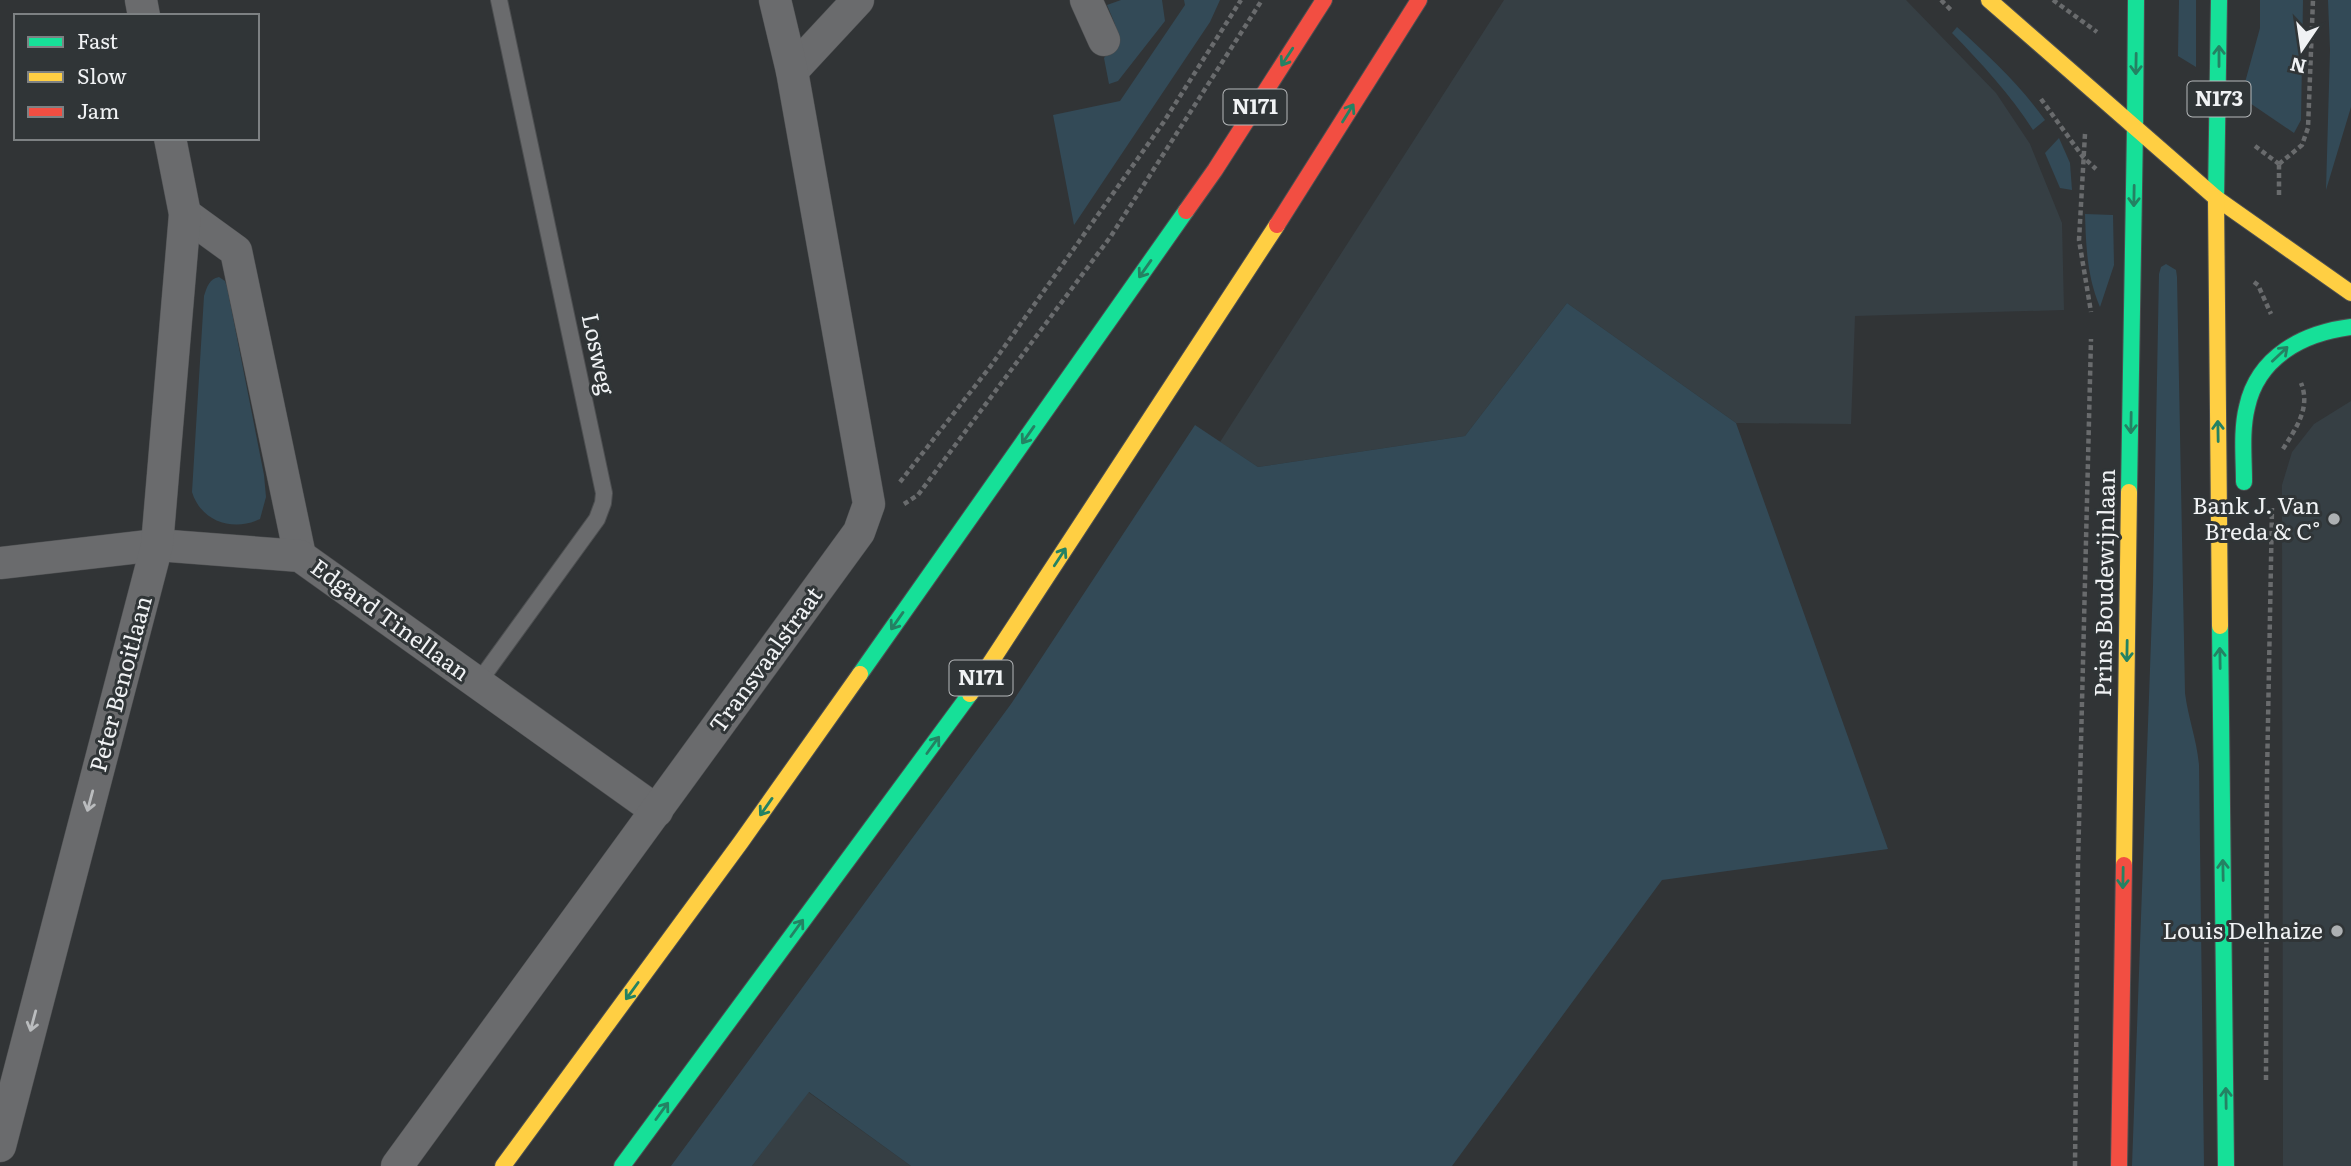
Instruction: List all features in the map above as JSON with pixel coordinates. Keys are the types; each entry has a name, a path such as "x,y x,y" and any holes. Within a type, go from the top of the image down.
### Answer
{"main road":[{"name":"N171","path":"503,1166 741,842 1214,170 1324,0"},
{"name":"N171","path":"622,1166 979,682 1312,171 1419,0"},
{"path":"1989,0 2216,198 2351,293"},
{"name":"Prins Boudewijnlaan","path":"2119,1166 2136,0"},
{"name":"N173","path":"2219,0 2216,198 2226,1166"},
{"path":"2244,505 2244,438 2250,397 2266,368 2286,347 2311,334 2351,327"},
{"path":"2221,726 2238,668"}],"street":[{"path":"775,0 792,71 864,518"},
{"path":"792,71 858,0"},
{"path":"1086,0 1104,40"},
{"name":"Peter Benoitlaan","path":"0,1146 157,545 185,214 170,140"},
{"path":"185,214 236,251 300,556"},
{"name":"Transvaalstraat","path":"397,1166 657,811 864,518"},
{"name":"Edgard Tinellaan","path":"0,562 157,545 300,556 657,811"}],"lane":[{"name":"Losweg","path":"478,683 597,519 604,492 499,0"}],"path":[{"path":"864,518 905,478 990,367 1163,123 1241,0"},
{"path":"864,518 918,495 1111,236 1262,0"},
{"path":"2053,0 2098,32 2093,49 2089,87 2079,240 2091,323"},
{"path":"2279,195 2279,164 2302,145 2308,128 2313,0"},
{"path":"2258,285 2304,390 2302,417 2280,454"},
{"path":"2076,1166 2078,864 2091,336"},
{"path":"2266,1084 2267,775 2272,504"}],"shaded area":[{"path":"1121,0 1162,0 1165,21 1118,81 1109,84 1104,58 1114,44 1117,33 1107,5"},
{"path":"1184,0 1220,0 1210,22 1074,225 1053,115 1120,101 1185,5"},
{"path":"1504,0 1906,0 1996,93 2030,144 2062,223 2064,310 1855,316 1851,424 1736,423 1567,303 1465,436 1258,467 1220,442"},
{"path":"2179,0 2196,0 2196,67 2178,56"},
{"path":"2260,0 2303,0 2301,120 2294,133 2241,97 2260,28"},
{"path":"2328,0 2351,0 2351,107 2326,190 2330,50"},
{"path":"1957,27 2015,83 2045,120 2033,130 1995,80 1952,33"},
{"path":"2059,138 2070,163 2072,190 2060,188 2045,153"},
{"path":"2085,214 2113,215 2114,265 2100,307 2090,273"},
{"path":"2166,264 2176,270 2177,277 2185,693 2199,765 2204,1166 2132,1166 2153,586 2159,274 2161,267"},
{"path":"219,277 225,281 227,287 264,475 266,497 260,519 250,523 220,522 203,511 192,492 204,296 207,287"},
{"path":"1567,303 1736,423 1888,849 1662,880 1452,1166 911,1166 809,1092 752,1166 671,1166 1011,704 1195,425 1258,467 1465,436"},
{"path":"2351,401 2351,1166 2283,1166 2282,485 2292,452 2314,424"},
{"path":"808,1092 911,1166 752,1166"}],"traffic: fast":[{"path":"2135,128 2136,0"},
{"path":"2216,198 2219,0"},
{"path":"2129,492 2135,128"},
{"path":"860,674 1186,211"},
{"path":"2244,482 2245,416 2253,389 2261,374 2272,361 2300,342 2316,335 2351,327"},
{"path":"2220,626 2226,1166"},
{"path":"622,1166 970,694"}],"traffic: slow":[{"path":"1989,0 2216,198 2351,293"},
{"path":"2216,198 2220,626"},
{"path":"970,694 1277,225"},
{"path":"2124,865 2129,492"},
{"path":"503,1166 741,842 860,674"}],"traffic: jam":[{"path":"1186,211 1324,0"},
{"path":"1277,225 1419,0"},
{"path":"2119,1166 2124,865"}],"place":[{"name":"Bank J. Van Breda & C°","path":"2334,519"},
{"name":"Louis Delhaize","path":"2337,931"}]}
